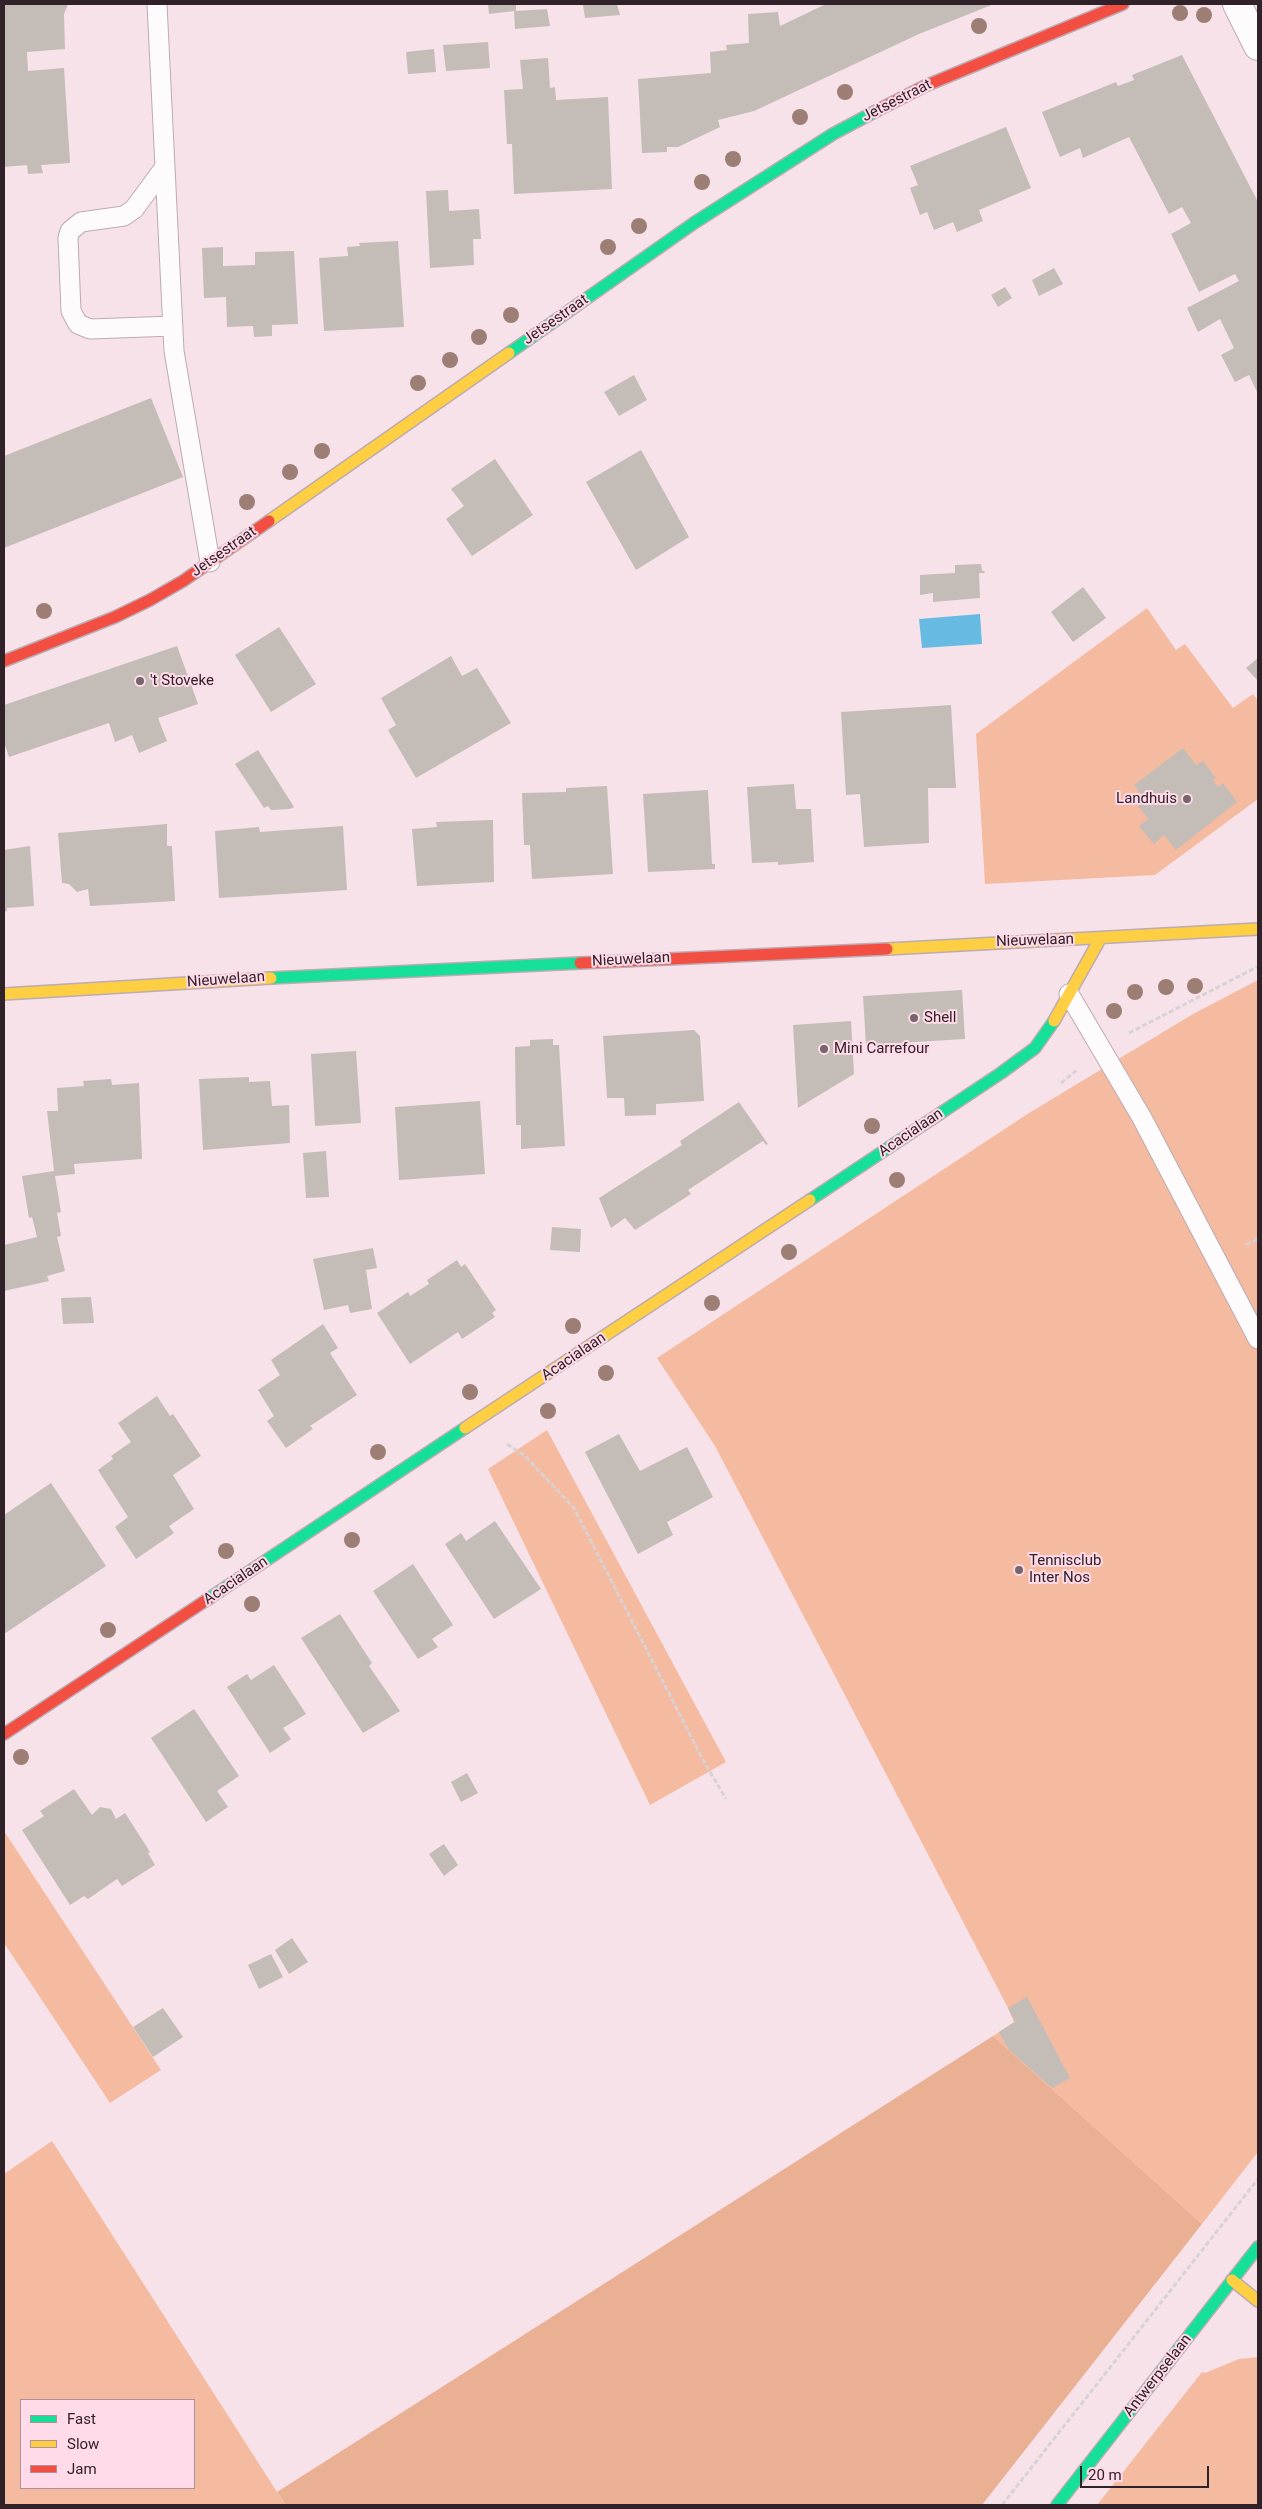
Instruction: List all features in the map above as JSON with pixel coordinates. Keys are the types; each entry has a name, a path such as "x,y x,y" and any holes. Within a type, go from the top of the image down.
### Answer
{"main road":[{"name":"Jetsestraat","path":"4,661 150,600 210,562 694,224 832,134 925,86 1123,4"},
{"name":"Nieuwelaan","path":"4,994 301,976 1100,939 1258,928"},
{"name":"Acacialaan","path":"4,1734 1001,1074 1035,1048 1046,1035 1100,939"},
{"name":"Antwerpselaan","path":"1057,2505 1258,2247"},
{"path":"1232,2280 1258,2301"}],"street":[{"path":"1237,4 1258,46"}],"lane":[{"path":"156,4 174,351 210,562"},
{"path":"165,168 134,209 124,216 81,222 70,231 68,238 71,311 78,324 90,329 173,326"},
{"path":"1069,994 1142,1118 1258,1339"}],"path":[{"path":"1060,1084 1102,1050 1186,1002 1258,967"},
{"path":"475,1423 525,1456 574,1508 702,1758 726,1800"},
{"path":"1002,2505 1258,2179"}],"shaded area":[{"path":"1147,608 1176,650 1185,644 1233,708 1253,694 1258,701 1258,799 1155,875 985,884 976,734"},
{"name":"Tennisclub Inter Nos","path":"1258,980 1258,2152 1202,2224 993,2036 1014,2022 1008,2008 715,1446 657,1358 1029,1113 1193,1014"},
{"path":"547,1430 726,1762 650,1805 488,1469"},
{"path":"4,1831 161,2070 110,2103 4,1943"},
{"path":"993,2036 1202,2224 982,2505 286,2505 277,2492"},
{"path":"52,2141 286,2505 4,2505 4,2174"},
{"path":"1258,2357 1258,2505 1097,2505 1202,2372 1205,2373 1239,2359"}],"water":[{"path":"980,614 982,644 922,648 919,619"}],"building":[{"path":"4,4 68,4 64,14 65,49 27,52 28,71 64,68 70,163 41,165 43,173 28,174 27,165 4,167"},
{"path":"488,4 516,4 516,11 547,9 550,26 515,29 514,11 489,14"},
{"path":"617,4 620,15 585,18 583,5"},
{"path":"826,4 994,4 919,34 754,111 718,120 720,127 678,147 667,147 667,152 642,153 638,79 711,73 710,52 727,50 726,45 749,43 748,14 778,12 780,26"},
{"path":"488,42 490,68 446,71 443,45"},
{"path":"434,49 436,72 408,74 406,52"},
{"path":"1182,55 1258,202 1258,394 1249,375 1235,382 1221,355 1234,348 1220,319 1198,332 1187,308 1239,281 1235,274 1199,292 1171,234 1191,223 1182,207 1169,214 1129,137 1083,158 1080,148 1060,157 1042,112 1116,82 1118,86 1134,80 1132,75"},
{"path":"548,58 550,88 555,87 556,100 608,97 612,189 514,194 512,144 507,144 504,90 523,89 520,60"},
{"path":"1006,127 1031,188 979,210 983,221 957,232 953,222 934,230 927,212 920,215 910,188 918,185 910,166"},
{"path":"448,190 449,211 479,209 481,239 473,239 474,265 430,268 426,191"},
{"path":"398,241 404,327 324,331 319,258 348,256 347,247 360,246 359,243"},
{"path":"223,247 223,266 255,265 255,252 294,251 298,324 272,325 272,336 254,337 253,326 227,327 226,297 204,298 202,248"},
{"path":"1054,268 1063,284 1039,296 1032,280"},
{"path":"1005,287 1012,298 998,307 991,295"},
{"path":"634,375 647,400 619,416 604,392"},
{"path":"151,398 183,477 4,548 4,456"},
{"path":"641,450 689,537 636,570 586,482"},
{"path":"495,459 533,515 472,556 446,519 464,506 451,489"},
{"path":"981,564 982,571 985,571 984,573 979,573 980,598 933,602 933,593 920,595 920,575 955,573 955,565"},
{"path":"1083,587 1106,618 1073,642 1051,612"},
{"path":"279,627 316,684 271,712 235,655"},
{"path":"177,646 198,704 158,718 167,741 139,753 132,735 115,742 109,723 9,757 4,742 4,705"},
{"path":"451,656 462,676 477,668 511,723 416,778 388,730 396,725 381,698"},
{"path":"1258,658 1258,681 1246,668"},
{"path":"951,705 956,788 928,788 929,843 864,847 860,794 846,795 841,712"},
{"name":"Landhuis","path":"1183,748 1196,765 1203,761 1216,778 1213,780 1218,787 1223,783 1237,802 1176,850 1164,835 1154,844 1139,826 1148,819 1135,802 1142,796 1134,785"},
{"path":"258,750 294,807 271,810 268,806 264,808 235,764"},
{"path":"794,784 796,809 811,809 814,862 778,865 778,862 752,863 747,787"},
{"path":"607,786 613,874 532,879 530,845 524,845 522,793 566,792 566,788"},
{"path":"708,790 712,864 715,864 715,869 648,872 643,794"},
{"path":"493,820 494,882 417,886 412,829 437,827 436,822"},
{"path":"167,824 167,846 172,846 175,901 90,906 88,889 77,892 69,884 62,883 58,833"},
{"path":"343,826 347,890 219,898 215,831 259,827 260,832"},
{"path":"30,846 34,906 7,908 7,911 4,912 4,850"},
{"name":"Shell","path":"962,990 965,1039 866,1045 863,996"},
{"name":"Mini Carrefour","path":"851,1021 854,1074 798,1108 793,1025"},
{"path":"694,1030 700,1036 704,1101 656,1104 656,1115 625,1116 624,1098 607,1098 603,1036"},
{"path":"553,1039 553,1045 559,1045 565,1146 521,1149 521,1125 516,1125 515,1047 530,1046 530,1040"},
{"path":"356,1051 361,1123 315,1126 311,1054"},
{"path":"249,1077 249,1082 270,1081 272,1106 289,1105 290,1143 203,1150 199,1079"},
{"path":"111,1079 112,1085 139,1083 142,1159 74,1164 75,1174 55,1176 61,1212 57,1213 61,1236 57,1237 65,1271 47,1276 49,1281 4,1291 4,1245 37,1237 32,1217 29,1218 22,1176 54,1171 47,1111 58,1111 57,1088 84,1086 83,1081"},
{"path":"480,1101 485,1174 399,1180 395,1107"},
{"path":"739,1102 768,1144 766,1145 763,1141 688,1190 691,1194 635,1230 625,1218 611,1228 599,1198 682,1145 680,1141"},
{"path":"326,1151 329,1197 306,1198 303,1153"},
{"path":"552,1227 581,1229 580,1252 550,1250"},
{"path":"373,1248 377,1268 366,1270 372,1309 350,1313 348,1305 324,1310 313,1259"},
{"path":"457,1260 461,1267 465,1264 496,1310 492,1313 495,1317 462,1339 458,1332 410,1364 377,1313 408,1292 410,1296 429,1284 427,1280"},
{"path":"91,1297 94,1323 63,1324 61,1298"},
{"path":"323,1324 338,1348 330,1353 357,1395 310,1426 313,1429 286,1448 267,1421 274,1416 258,1390 280,1375 271,1360"},
{"path":"157,1396 170,1416 173,1414 201,1456 173,1475 194,1509 169,1526 174,1533 136,1559 115,1527 128,1517 98,1470 113,1459 111,1456 131,1442 118,1423"},
{"path":"619,1434 640,1471 687,1447 713,1497 667,1522 673,1535 638,1554 585,1452"},
{"path":"51,1483 106,1566 4,1634 4,1515"},
{"path":"495,1521 541,1589 494,1619 445,1544 461,1533 466,1541"},
{"path":"413,1564 453,1625 432,1639 438,1647 418,1659 373,1591"},
{"path":"340,1614 372,1663 369,1666 400,1711 363,1733 301,1638"},
{"path":"274,1665 306,1714 283,1728 291,1739 270,1753 227,1687 247,1674 251,1680"},
{"path":"194,1709 239,1776 217,1791 228,1807 206,1822 151,1738"},
{"path":"467,1773 478,1793 461,1802 451,1782"},
{"path":"74,1789 92,1815 100,1807 111,1809 116,1819 125,1813 150,1852 148,1853 155,1865 122,1886 117,1879 88,1899 84,1896 70,1905 22,1830 44,1816 40,1811"},
{"path":"444,1844 458,1865 444,1876 429,1854"},
{"path":"292,1938 308,1962 289,1974 275,1950"},
{"path":"271,1954 283,1977 259,1989 248,1965"},
{"path":"1027,1997 1070,2078 1052,2088 1009,2050 999,2032 1015,2022 1008,2008"},
{"path":"163,2008 183,2037 153,2057 133,2027"}],"traffic: fast":[{"path":"509,353 694,223 833,134 878,110"},
{"path":"271,978 580,963"},
{"path":"810,1200 1001,1073 1035,1048 1054,1021"},
{"path":"208,1599 465,1428"},
{"path":"1057,2505 1258,2247"}],"traffic: slow":[{"path":"269,521 509,353"},
{"path":"887,949 1258,929"},
{"path":"1054,1021 1100,939"},
{"path":"4,994 271,978"},
{"path":"465,1428 810,1200"},
{"path":"1232,2280 1258,2301"}],"traffic: jam":[{"path":"878,110 925,86 1123,4"},
{"path":"4,661 115,617 150,600 183,581 269,521"},
{"path":"580,963 887,949"},
{"path":"4,1734 208,1599"}],"place":[{"name":"'t Stoveke","path":"140,681"},
{"name":"Landhuis","path":"1187,799"},
{"name":"Shell","path":"914,1018"},
{"name":"Mini Carrefour","path":"824,1049"},
{"name":"Tennisclub Inter Nos","path":"1019,1570"}]}
